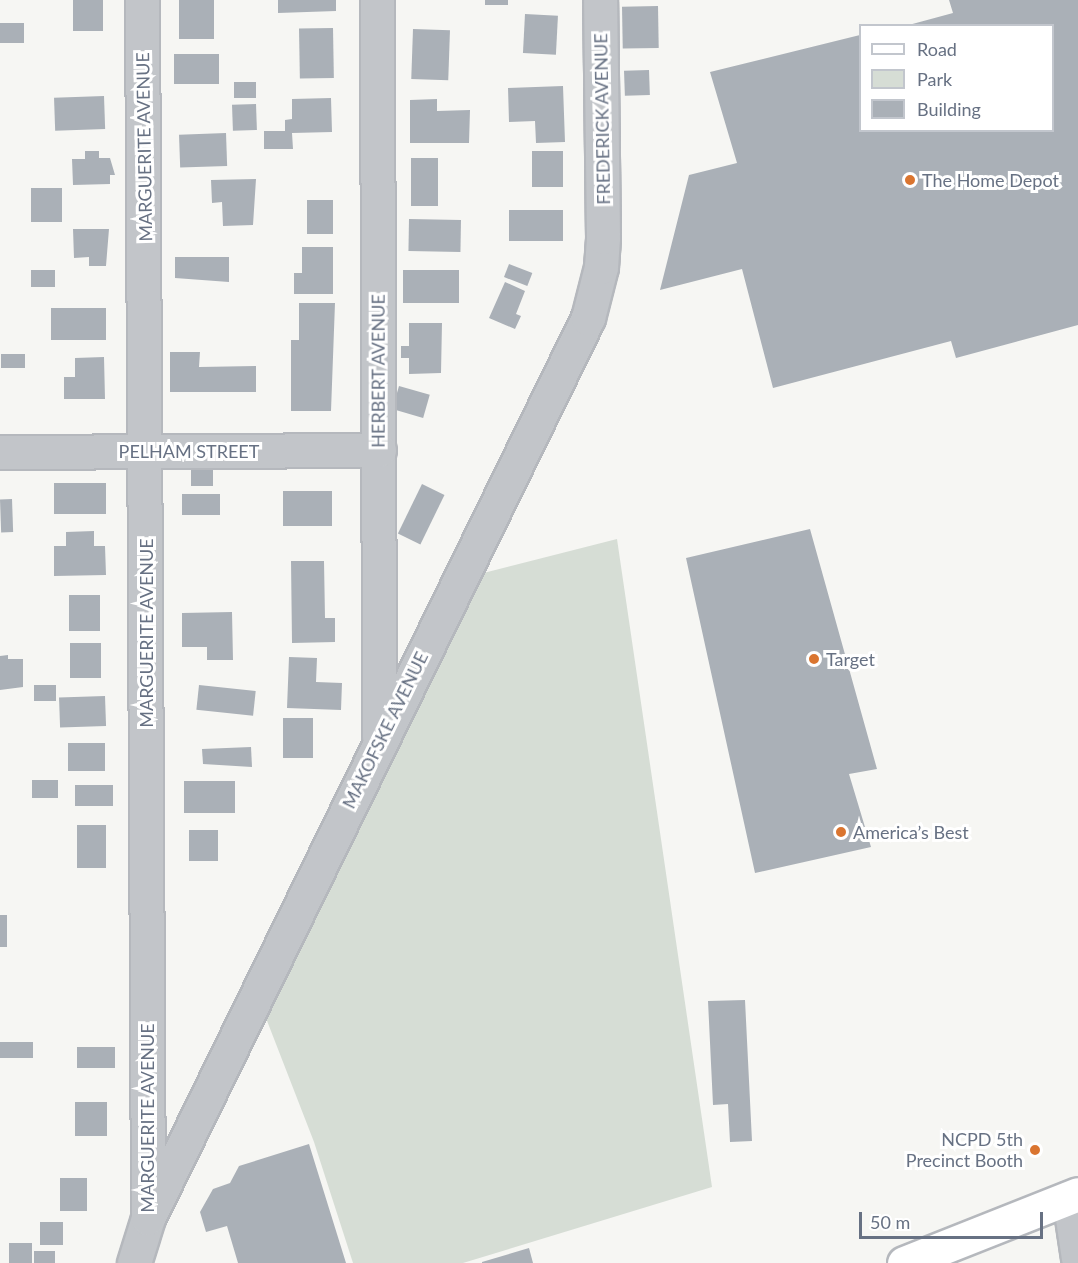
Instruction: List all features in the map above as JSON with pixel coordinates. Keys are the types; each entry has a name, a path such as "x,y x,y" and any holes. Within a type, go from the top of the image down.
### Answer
{"main road":[{"path":"904,1263 1074,1196"}],"street":[{"name":"MARGUERITE AVENUE","path":"134,1263 148,1218 142,0"},
{"name":"HERBERT AVENUE","path":"377,0 379,742"},
{"name":"FREDERICK AVENUE","path":"600,0 603,237"},
{"name":"MAKOFSKE AVENUE","path":"148,1218 588,318 601,267 603,237"},
{"name":"PELHAM STREET","path":"0,452 379,450"},
{"path":"1074,1196 1078,1258"}],"green space":[{"path":"617,539 712,1187 463,1263 353,1263 314,1142 257,995 460,579"}],"building":[{"path":"73,0 103,0 103,31 73,31"},
{"path":"179,0 214,0 214,39 179,39"},
{"path":"278,0 336,0 336,11 278,13"},
{"path":"485,0 508,0 508,5 485,5"},
{"name":"The Home Depot","path":"949,0 1078,0 1078,325 956,358 951,341 773,388 742,269 660,290 689,175 737,163 710,72 859,35 859,132 1054,132 1054,24 912,24 953,13"},
{"path":"658,6 659,48 623,49 622,7"},
{"path":"525,14 558,16 556,55 523,53"},
{"path":"0,23 24,23 24,43 0,43"},
{"path":"333,28 334,78 300,79 299,29"},
{"path":"413,29 450,30 448,80 411,79"},
{"path":"174,54 219,54 219,84 174,84"},
{"path":"649,70 650,95 625,96 624,71"},
{"path":"234,82 256,82 256,98 234,98"},
{"path":"563,86 565,142 536,143 535,121 509,122 508,88"},
{"path":"104,96 105,129 55,131 54,98"},
{"path":"331,98 332,132 292,133 293,149 264,149 264,131 285,131 285,120 292,119 292,99"},
{"path":"437,99 437,111 470,110 469,143 410,143 410,100"},
{"path":"256,104 257,130 233,131 232,105"},
{"path":"226,133 227,166 180,168 179,135"},
{"path":"85,151 99,151 99,158 110,158 115,175 110,175 110,184 73,185 72,159 85,159"},
{"path":"532,151 563,151 563,187 532,187"},
{"path":"411,158 438,158 438,206 411,206"},
{"path":"256,179 253,225 223,226 222,202 212,203 211,180"},
{"path":"31,188 62,188 62,222 31,222"},
{"path":"307,200 333,200 333,234 307,234"},
{"path":"509,210 563,210 563,241 509,241"},
{"path":"409,219 461,220 460,252 408,251"},
{"path":"73,229 109,229 106,266 89,266 89,257 74,258"},
{"path":"302,247 333,247 333,294 294,294 294,273 302,273"},
{"path":"175,257 229,257 229,282 175,278"},
{"path":"509,264 532,273 527,286 504,277"},
{"path":"31,270 55,270 55,287 31,287"},
{"path":"403,270 459,270 459,303 403,303"},
{"path":"505,282 525,291 516,314 521,316 515,329 489,318"},
{"path":"299,303 335,303 331,411 291,411 291,340 299,340"},
{"path":"51,308 106,308 106,340 51,340"},
{"path":"409,323 442,323 441,373 409,374 409,358 401,358 401,346 409,346"},
{"path":"170,352 200,352 199,367 256,366 256,392 170,392"},
{"path":"1,354 25,354 25,368 1,368"},
{"path":"104,357 105,399 64,399 64,377 75,377 75,358"},
{"path":"399,386 430,395 423,418 392,409"},
{"path":"191,470 213,470 213,486 191,486"},
{"path":"54,483 106,483 106,514 54,514"},
{"path":"422,484 444,495 420,544 398,533"},
{"path":"283,491 332,491 332,526 283,526"},
{"path":"182,494 220,494 220,515 182,515"},
{"path":"0,499 12,499 13,532 1,532"},
{"path":"810,529 877,769 849,774 871,847 755,873 686,558"},
{"path":"94,531 94,546 105,546 106,575 54,576 54,546 66,546 66,532"},
{"path":"291,561 324,561 325,618 335,618 335,642 292,643"},
{"path":"69,595 100,595 100,631 69,631"},
{"path":"232,612 233,660 207,660 207,647 182,647 182,613"},
{"path":"70,643 101,643 101,678 70,678"},
{"path":"8,655 8,659 23,659 23,687 0,690 0,656"},
{"path":"289,657 317,658 316,682 342,683 341,710 287,708"},
{"path":"34,685 56,685 56,701 34,701"},
{"path":"199,685 256,691 253,716 196,710"},
{"path":"105,696 106,726 60,728 59,698"},
{"path":"283,718 313,718 313,758 283,758"},
{"path":"68,743 105,743 105,771 68,771"},
{"path":"251,747 252,767 203,764 202,749"},
{"path":"32,780 58,780 58,798 32,798"},
{"path":"184,781 235,781 235,813 184,813"},
{"path":"75,785 113,785 113,806 75,806"},
{"path":"77,825 106,825 106,868 77,868"},
{"path":"189,830 218,830 218,861 189,861"},
{"path":"0,915 7,915 7,947 0,947"},
{"path":"745,1000 752,1141 730,1142 728,1104 713,1105 708,1001"},
{"path":"0,1042 33,1042 33,1058 0,1058"},
{"path":"77,1047 115,1047 115,1068 77,1068"},
{"path":"75,1102 107,1102 107,1136 75,1136"},
{"path":"309,1144 346,1263 238,1263 227,1226 206,1232 200,1212 213,1189 230,1183 239,1166"},
{"path":"60,1178 87,1178 87,1211 60,1211"},
{"path":"40,1222 63,1222 63,1245 40,1245"},
{"path":"9,1243 32,1243 32,1263 9,1263"},
{"path":"529,1248 533,1263 482,1263 482,1262"},
{"path":"34,1251 55,1251 55,1263 34,1263"}],"place":[{"name":"The Home Depot","path":"910,180"},
{"name":"Target","path":"814,659"},
{"name":"America’s Best","path":"841,832"},
{"name":"NCPD 5th Precinct Booth","path":"1035,1150"}]}
